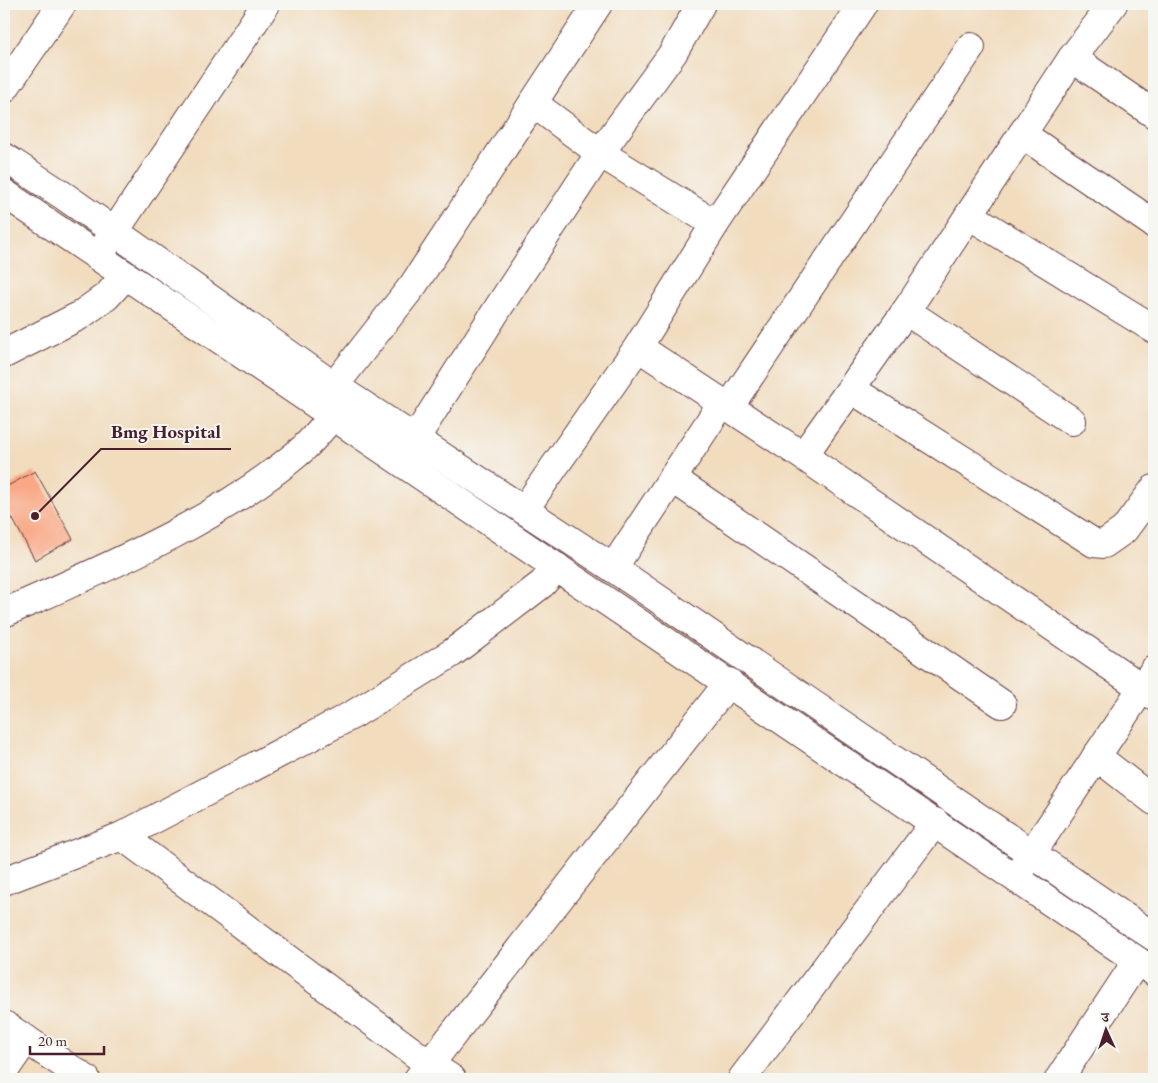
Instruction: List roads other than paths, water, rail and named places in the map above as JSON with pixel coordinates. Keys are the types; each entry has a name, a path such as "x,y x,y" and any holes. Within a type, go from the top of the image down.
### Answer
{"street":[{"path":"4,89 62,4"},
{"path":"97,257 266,4"},
{"path":"334,386 414,284 596,4"},
{"path":"415,439 600,153 673,53 701,4"},
{"path":"528,548 534,517 638,347 715,224 863,4"},
{"path":"803,456 906,311 1072,58 1113,4"},
{"path":"613,568 672,478 726,405 971,47"},
{"path":"1072,58 1154,114"},
{"path":"533,103 600,153 715,224"},
{"path":"1022,134 1154,224"},
{"path":"4,156 334,386 613,568 1154,937"},
{"path":"4,193 332,417 729,682 1146,967 1059,1079"},
{"path":"969,215 1154,329"},
{"path":"4,354 79,316 107,296 125,276"},
{"path":"906,311 1072,421"},
{"path":"638,347 1150,684 1096,756 1016,878"},
{"path":"851,389 1094,544 1104,544 1124,530 1154,489"},
{"path":"4,613 166,538 255,487 300,452 332,417"},
{"path":"672,478 1002,704"},
{"path":"4,881 122,836 354,714 452,652 542,584 557,567"},
{"path":"424,1072 729,682"},
{"path":"1096,756 1154,802"},
{"path":"742,1079 935,822"},
{"path":"122,836 424,1072 452,1079"},
{"path":"4,1024 86,1079"},
{"path":"4,1071 26,1039"}],"place":[{"name":"Bmg Hospital","path":"35,516"}]}
